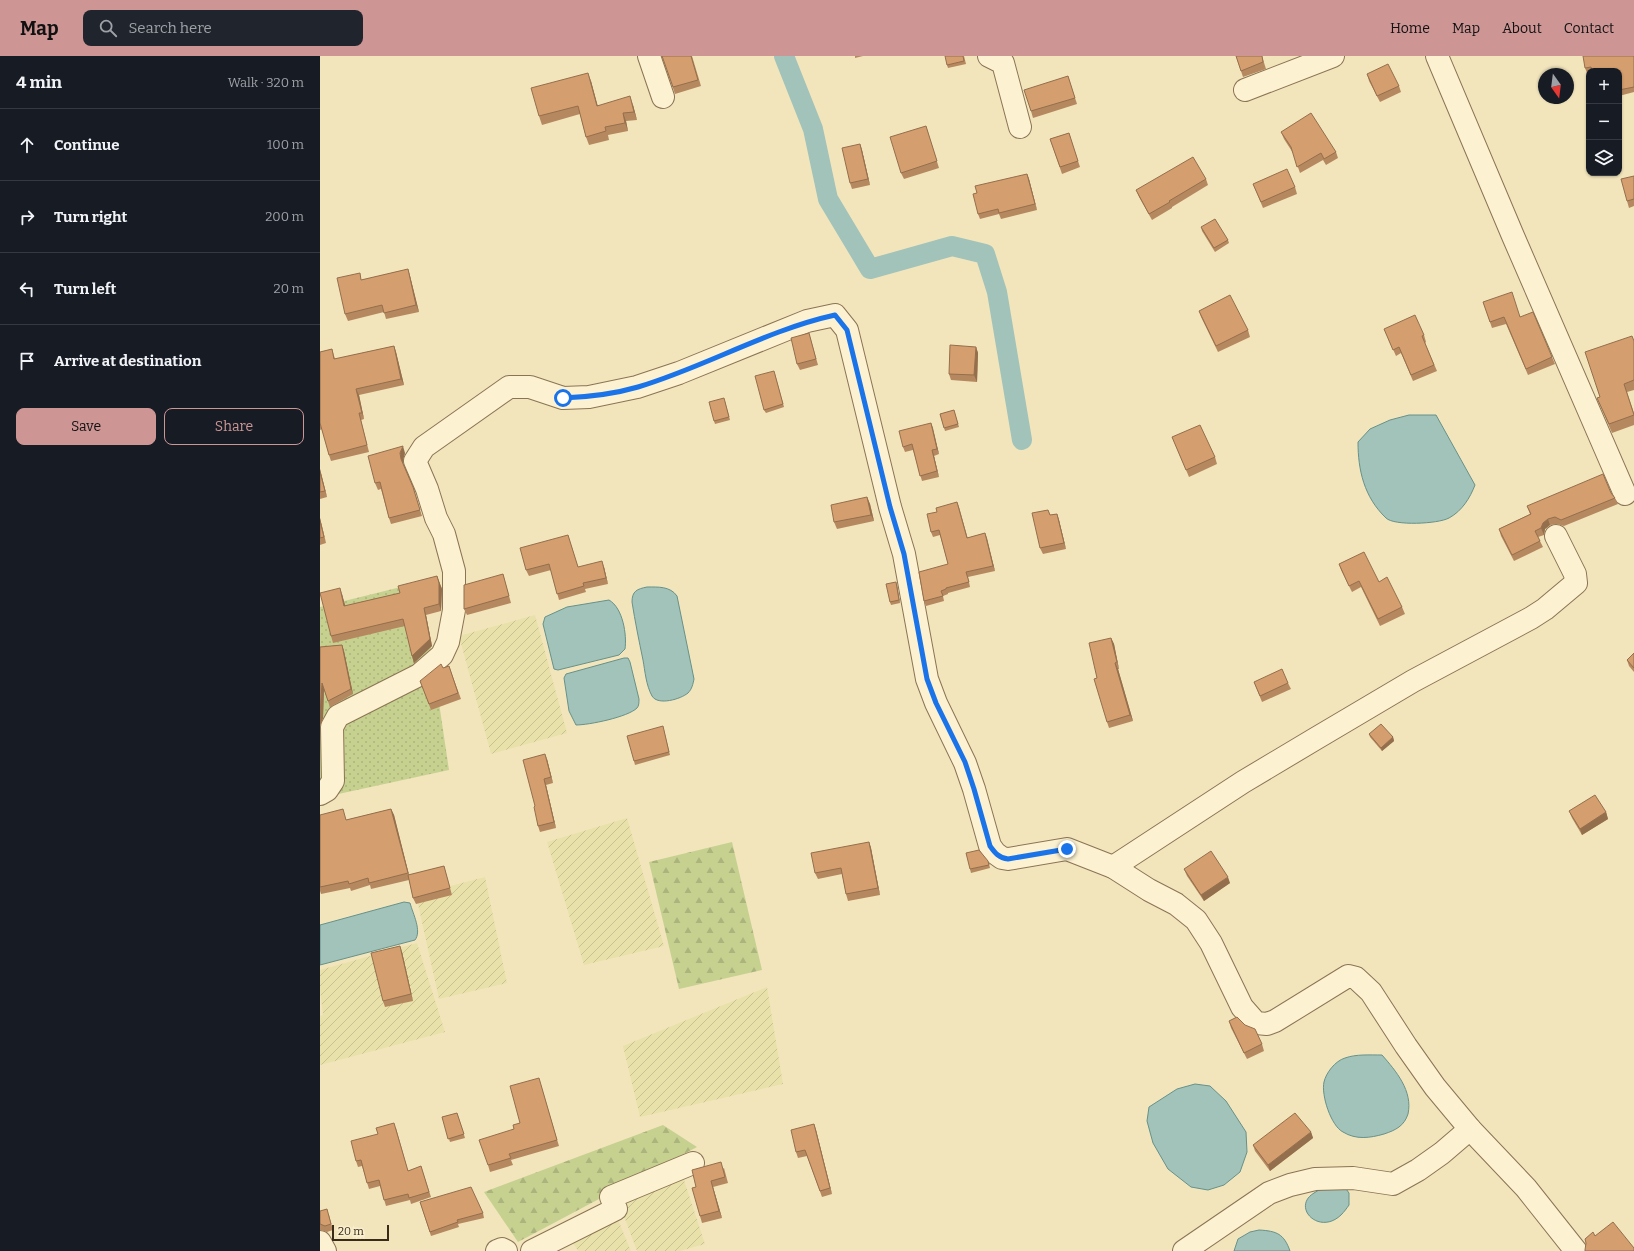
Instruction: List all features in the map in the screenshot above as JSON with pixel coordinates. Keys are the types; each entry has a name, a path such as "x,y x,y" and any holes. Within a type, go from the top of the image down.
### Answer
{"street":[{"path":"648,56 663,97"},
{"path":"989,56 1004,63 1020,127"},
{"path":"1245,90 1291,63 1333,56"},
{"path":"1437,56 1624,494"},
{"path":"320,794 326,790 333,781 332,727 338,716 419,674 442,655 448,642 454,610 454,571 444,534 436,518 427,489 415,461 424,447 509,387 530,386 563,398 589,397 637,387 679,373 807,321 835,315 847,330 890,507 904,554 927,679 936,703 965,762 990,846 998,856 1008,859 1067,849 1114,867 1149,890 1176,904 1196,920 1211,943 1242,1007 1256,1023 1267,1024 1275,1021 1340,980 1348,976 1356,978 1371,992 1435,1087 1470,1129 1526,1188 1576,1251"},
{"path":"1114,867 1243,782 1309,742 1413,681 1545,609 1576,583 1575,574 1556,536"},
{"path":"1184,1251 1269,1193 1290,1185 1315,1179 1353,1178 1393,1184 1418,1170 1442,1153 1470,1129"},
{"path":"532,1251 616,1209 611,1197 693,1163"},
{"path":"320,1242 325,1251"},
{"path":"496,1251 502,1249 506,1251"}],"shaded area":[{"path":"535,615 567,733 491,754 459,636"},
{"path":"627,818 664,946 584,965 547,842"},
{"path":"485,877 507,983 439,999 416,895"},
{"path":"417,943 445,1032 320,1065 320,1016 323,1015 320,990 320,970"},
{"path":"767,987 783,1084 640,1117 623,1046"},
{"path":"682,1174 705,1244 680,1251 637,1251 619,1203"},
{"path":"616,1215 631,1251 578,1251 570,1238"}],"green space":[{"path":"421,582 449,770 320,798 320,607"},
{"path":"732,842 762,970 679,989 649,862"},
{"path":"663,1125 697,1147 518,1242 484,1192"}],"water":[{"path":"1409,415 1436,415 1475,485 1471,495 1462,508 1449,518 1426,523 1391,521 1378,510 1367,492 1359,463 1358,442 1370,429 1390,420"},
{"path":"647,587 659,587 671,590 677,596 694,679 688,693 675,699 659,701 652,696 648,687 632,602 633,595 636,591"},
{"path":"609,600 618,609 621,615 625,629 625,649 619,655 558,670 554,669 543,624 545,617 567,607"},
{"path":"628,658 630,662 639,699 638,707 617,717 590,724 576,725 569,711 564,678 566,674"},
{"path":"404,902 410,903 416,922 418,932 415,940 320,965 320,925"},
{"path":"1358,1055 1382,1055 1398,1075 1406,1089 1409,1106 1408,1114 1404,1122 1399,1127 1384,1134 1363,1138 1348,1135 1339,1129 1328,1110 1323,1088 1325,1079 1329,1071 1341,1060"},
{"path":"1195,1084 1210,1086 1226,1101 1246,1132 1247,1152 1240,1172 1224,1185 1208,1190 1191,1187 1168,1169 1153,1143 1147,1121 1149,1107 1177,1089"},
{"path":"1344,1186 1349,1193 1349,1205 1341,1215 1333,1221 1324,1222 1317,1221 1311,1217 1307,1212 1305,1205 1314,1193 1328,1188"},
{"path":"1259,1230 1271,1231 1279,1234 1288,1245 1290,1251 1234,1251 1238,1239 1250,1232"}],"building":[{"path":"662,56 691,56 698,80 673,87"},
{"path":"945,56 963,56 964,61 947,65"},
{"path":"1236,56 1262,56 1263,62 1241,71"},
{"path":"1583,56 1634,56 1634,87 1622,89 1622,68 1585,68"},
{"path":"1388,64 1399,86 1377,96 1367,74"},
{"path":"588,73 597,106 630,96 634,112 623,113 625,123 605,127 606,131 586,137 578,106 539,116 531,88"},
{"path":"1068,76 1075,98 1031,111 1024,90"},
{"path":"1311,113 1336,152 1324,159 1321,153 1297,167 1291,147 1281,132"},
{"path":"926,126 937,161 901,173 890,137"},
{"path":"1069,133 1078,161 1060,167 1050,139"},
{"path":"860,144 868,179 850,183 842,148"},
{"path":"1193,157 1206,179 1149,214 1136,190"},
{"path":"1287,169 1295,187 1261,202 1253,184"},
{"path":"1027,174 1035,204 999,213 998,209 978,214 973,194 977,193 975,186"},
{"path":"1634,176 1634,199 1627,201 1621,179"},
{"path":"1215,219 1228,240 1214,248 1201,227"},
{"path":"408,269 416,305 384,313 382,305 345,314 337,278 360,273 361,280"},
{"path":"1512,292 1520,317 1533,312 1552,357 1526,369 1504,317 1490,322 1483,302"},
{"path":"1230,295 1248,330 1216,346 1199,311"},
{"path":"1415,315 1424,335 1422,336 1434,365 1411,375 1399,347 1393,350 1384,329"},
{"path":"809,333 816,359 797,364 791,338"},
{"path":"1632,336 1634,341 1634,380 1624,384 1634,415 1609,424 1597,398 1600,397 1585,352"},
{"path":"950,345 976,347 974,375 949,374"},
{"path":"394,346 401,379 356,389 362,413 359,413 367,445 329,455 320,423 320,352 332,349 334,359"},
{"path":"774,371 783,404 764,410 755,376"},
{"path":"724,398 729,417 714,421 709,402"},
{"path":"954,410 958,424 944,428 940,414"},
{"path":"931,423 937,449 932,450 937,471 920,476 912,444 903,447 899,431"},
{"path":"1200,425 1215,457 1186,470 1172,437"},
{"path":"403,446 400,453 401,459 413,487 420,510 389,518 380,482 375,483 368,456"},
{"path":"320,472 325,491 320,492"},
{"path":"1603,474 1611,493 1615,498 1561,520 1555,517 1548,519 1543,523 1541,528 1535,531 1540,541 1512,555 1499,529 1531,514 1527,506"},
{"path":"867,497 871,515 834,522 831,505"},
{"path":"957,502 967,538 985,533 993,566 966,572 969,582 946,588 941,591 943,596 924,601 919,572 948,564 939,530 931,532 927,514 937,512 936,508"},
{"path":"1048,510 1050,515 1057,514 1064,543 1040,548 1032,513"},
{"path":"320,521 324,537 320,538"},
{"path":"568,535 578,567 602,561 606,578 583,583 584,586 557,594 549,564 526,570 520,548"},
{"path":"1364,552 1379,582 1387,577 1402,607 1378,619 1359,581 1349,586 1339,564"},
{"path":"503,574 509,596 464,609 464,585"},
{"path":"437,576 439,583 439,604 424,608 430,639 412,656 403,619 331,636 320,593 340,588 344,606 400,593 398,586"},
{"path":"896,582 899,600 890,602 886,584"},
{"path":"1111,638 1117,662 1115,663 1130,715 1107,722 1094,679 1097,678 1089,643"},
{"path":"342,645 351,689 328,701 322,683 320,714 320,647"},
{"path":"1634,653 1634,668 1627,660"},
{"path":"441,664 443,668 449,666 458,693 429,704 420,681"},
{"path":"1282,669 1288,683 1260,696 1254,682"},
{"path":"1381,724 1393,737 1381,748 1369,734"},
{"path":"663,726 669,752 634,761 627,736"},
{"path":"545,754 551,777 544,779 554,822 538,826 535,806 523,760"},
{"path":"1595,795 1606,812 1580,829 1569,811"},
{"path":"343,809 346,820 391,809 408,873 369,883 368,878 349,884 348,881 320,887 320,815"},
{"path":"869,842 878,888 846,894 841,868 815,873 811,853"},
{"path":"979,850 988,861 989,865 970,869 966,853"},
{"path":"1211,851 1228,877 1201,895 1184,869"},
{"path":"444,866 450,888 413,898 408,875"},
{"path":"400,946 411,994 383,1001 371,953"},
{"path":"1237,1017 1245,1025 1255,1029 1262,1044 1244,1053 1229,1021"},
{"path":"539,1078 557,1140 509,1154 511,1158 488,1165 479,1140 514,1129 513,1125 520,1123 510,1086"},
{"path":"457,1113 464,1134 448,1139 442,1117"},
{"path":"1295,1113 1311,1132 1268,1165 1253,1145"},
{"path":"394,1123 408,1171 421,1166 429,1192 409,1198 408,1194 384,1200 379,1180 367,1183 361,1160 356,1161 351,1141 378,1134 376,1128"},
{"path":"814,1124 830,1188 820,1191 805,1150 796,1152 791,1130"},
{"path":"721,1162 725,1177 711,1181 719,1211 700,1216 692,1188 696,1187 692,1170"},
{"path":"471,1187 483,1213 457,1220 458,1222 430,1232 420,1202"},
{"path":"327,1209 331,1224 325,1226 320,1224 320,1211"},
{"path":"1613,1222 1634,1248 1634,1251 1585,1251 1585,1239 1593,1232 1595,1236"}],"waterway":[{"path":"784,56 813,129 828,199 870,269 952,246 985,254 997,292 1022,440"}],"route":[{"path":"563,398 589,397 637,387 679,373 807,321 835,315 847,330 890,507 904,554 927,679 936,703 965,762 990,846 995,853 1002,858 1008,859 1027,857 1055,850 1067,849"}]}
